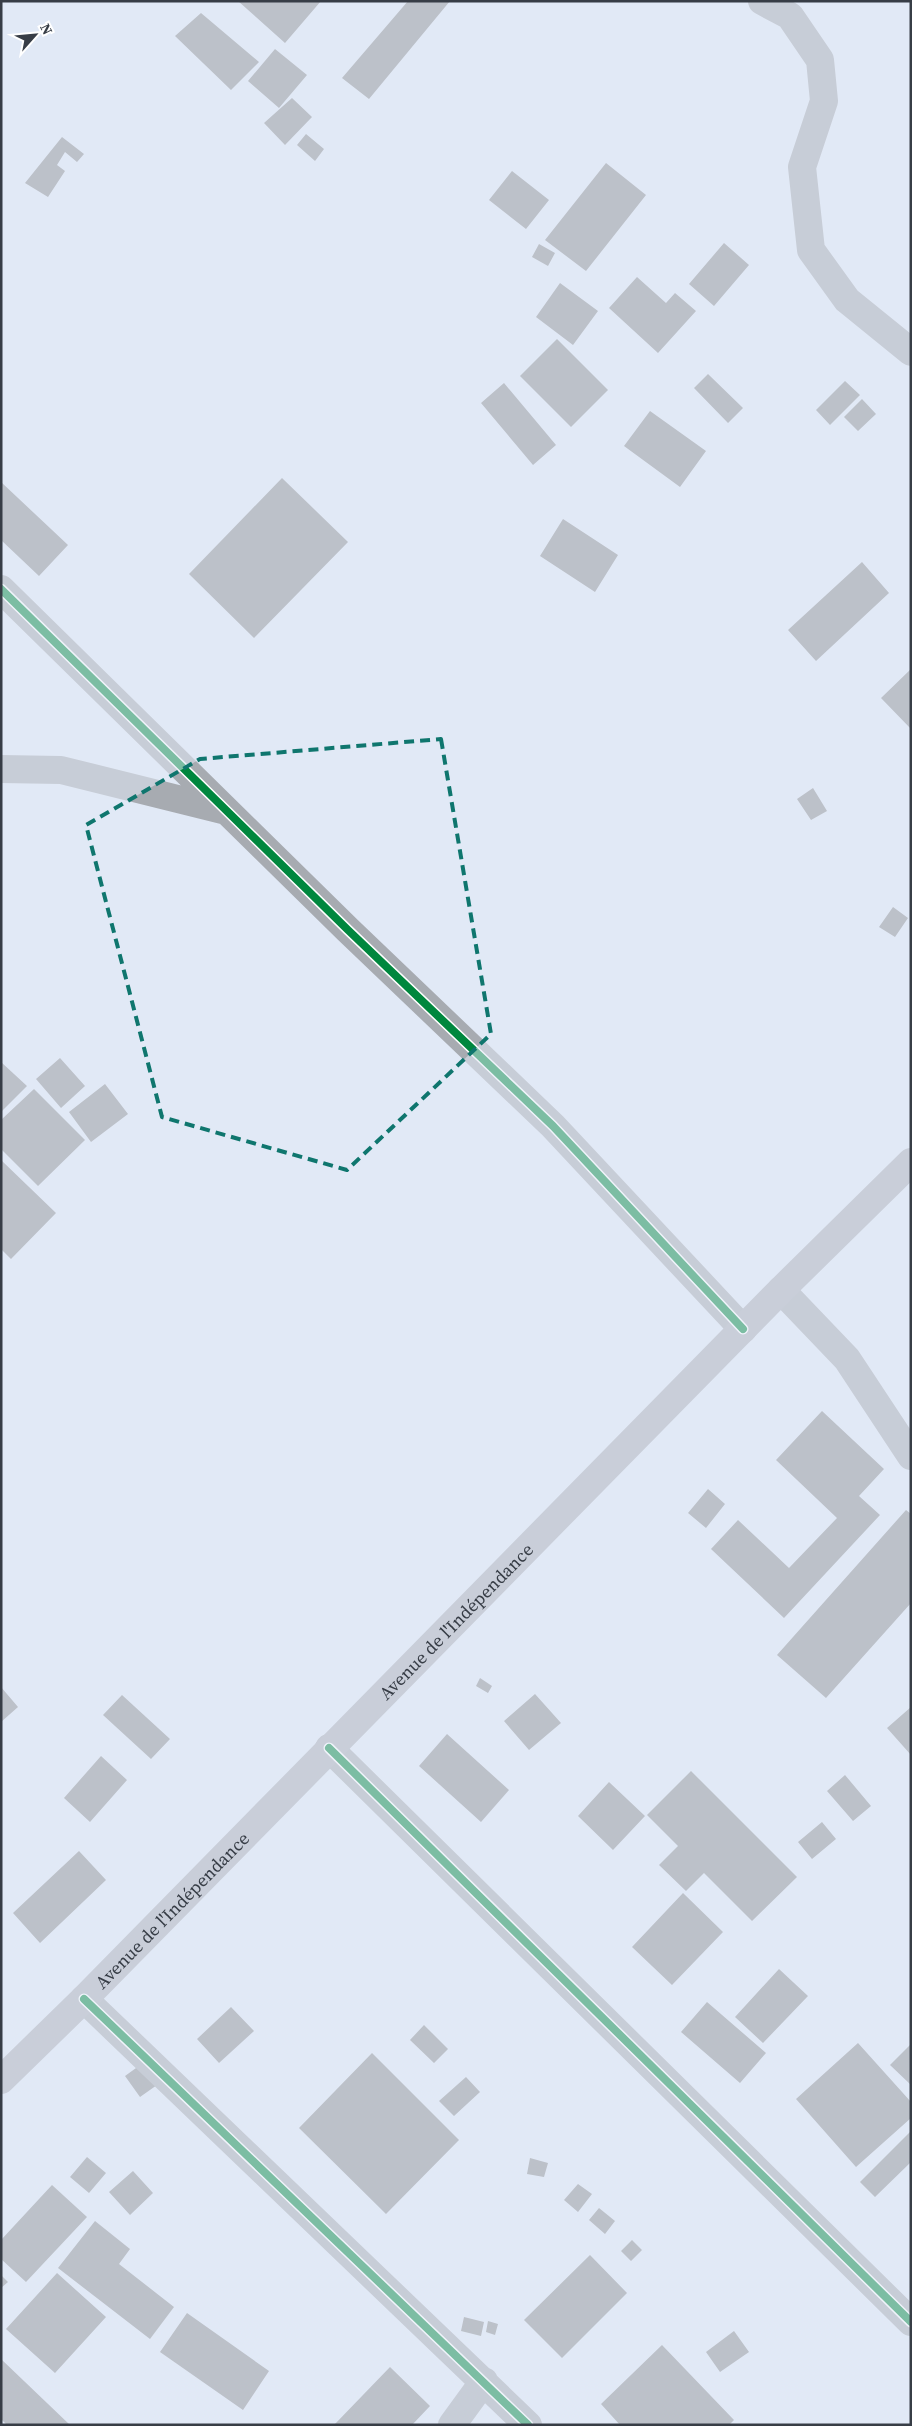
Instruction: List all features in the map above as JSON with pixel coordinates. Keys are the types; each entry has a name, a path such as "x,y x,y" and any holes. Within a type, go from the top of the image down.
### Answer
{"main road":[{"name":"Avenue de l'Indépendance","path":"1,2080 84,1999 743,1328 911,1162"}],"street":[{"path":"762,1 790,16 820,60 824,101 802,167 811,250 847,300 911,352"},
{"path":"1,589 553,1126 743,1328"},
{"path":"1,769 61,770 228,811"},
{"path":"781,1290 846,1359 911,1456"},
{"path":"330,1748 911,2322"},
{"path":"84,1999 528,2425"},
{"path":"452,2425 484,2381"}],"highlighted area":[{"path":"441,739 491,1034 347,1170 162,1117 86,825 200,759"}],"building":[{"path":"238,1 321,1 285,43"},
{"path":"408,1 450,1 369,99 342,78"},
{"path":"201,13 259,62 231,90 175,36"},
{"path":"275,49 307,75 279,108 248,81"},
{"path":"292,98 312,117 285,145 264,123"},
{"path":"306,134 324,149 315,161 297,145"},
{"path":"62,137 84,154 77,162 65,152 57,165 65,171 48,197 25,183"},
{"path":"606,163 646,195 586,271 545,240"},
{"path":"512,171 549,200 526,229 489,200"},
{"path":"724,243 749,265 714,306 689,284"},
{"path":"539,244 555,253 548,266 532,257"},
{"path":"637,277 666,303 675,293 696,311 658,353 609,308"},
{"path":"560,283 598,311 573,345 536,317"},
{"path":"557,339 608,390 571,427 520,376"},
{"path":"708,374 743,408 728,423 694,388"},
{"path":"845,381 860,395 830,425 816,410"},
{"path":"504,383 556,445 533,465 481,403"},
{"path":"862,399 876,414 858,431 844,417"},
{"path":"650,411 706,451 680,487 624,446"},
{"path":"282,478 348,542 254,638 189,574"},
{"path":"1,482 68,545 39,576 1,540"},
{"path":"563,519 618,555 595,592 540,556"},
{"path":"862,562 889,593 816,661 788,630"},
{"path":"911,669 911,729 881,698"},
{"path":"813,788 827,811 811,820 797,799"},
{"path":"893,907 908,918 895,937 879,927"},
{"path":"60,1058 85,1086 61,1108 36,1079"},
{"path":"1,1062 27,1086 1,1112"},
{"path":"105,1084 128,1114 91,1142 69,1112"},
{"path":"34,1089 85,1140 38,1186 1,1149 1,1120"},
{"path":"1,1160 56,1213 11,1259 1,1249"},
{"path":"822,1411 884,1469 859,1496 880,1515 784,1618 711,1549 738,1520 789,1568 837,1518 776,1460"},
{"path":"708,1489 725,1504 706,1528 688,1513"},
{"path":"906,1510 911,1514 911,1603 826,1698 777,1655"},
{"path":"480,1678 492,1686 488,1693 476,1686"},
{"path":"1,1687 18,1707 1,1722"},
{"path":"535,1694 561,1723 529,1750 504,1721"},
{"path":"122,1695 170,1739 151,1759 103,1715"},
{"path":"911,1707 911,1755 887,1728"},
{"path":"447,1734 509,1790 481,1822 419,1766"},
{"path":"101,1756 127,1780 90,1822 64,1798"},
{"path":"691,1771 797,1877 752,1921 704,1873 686,1891 659,1865 678,1846 647,1815"},
{"path":"845,1775 871,1806 853,1821 827,1791"},
{"path":"609,1782 645,1816 613,1850 578,1816"},
{"path":"822,1822 836,1839 812,1859 798,1842"},
{"path":"79,1851 106,1880 40,1943 13,1913"},
{"path":"683,1893 723,1932 672,1985 632,1947"},
{"path":"779,1969 808,1996 763,2043 735,2017"},
{"path":"707,2002 766,2053 740,2083 681,2032"},
{"path":"231,2007 254,2031 219,2063 197,2039"},
{"path":"424,2025 448,2049 434,2063 410,2040"},
{"path":"858,2043 911,2102 911,2118 856,2167 796,2099"},
{"path":"911,2044 911,2085 890,2065"},
{"path":"372,2053 459,2140 386,2214 299,2128"},
{"path":"143,2063 157,2085 140,2097 125,2076"},
{"path":"466,2077 480,2092 454,2116 439,2101"},
{"path":"911,2131 911,2162 875,2197 860,2182"},
{"path":"87,2157 106,2173 89,2193 70,2177"},
{"path":"530,2158 548,2163 544,2177 527,2174"},
{"path":"133,2171 153,2193 130,2215 109,2192"},
{"path":"578,2184 592,2194 578,2212 564,2200"},
{"path":"52,2185 87,2217 26,2282 1,2259 1,2240"},
{"path":"599,2208 615,2221 605,2234 589,2220"},
{"path":"95,2221 130,2249 119,2264 174,2307 150,2339 58,2268"},
{"path":"632,2240 642,2250 631,2261 621,2251"},
{"path":"590,2255 627,2293 562,2358 524,2320"},
{"path":"57,2273 106,2317 55,2373 6,2329"},
{"path":"1,2275 8,2282 1,2288"},
{"path":"187,2313 269,2371 243,2410 160,2352"},
{"path":"464,2317 484,2322 481,2336 461,2331"},
{"path":"488,2321 498,2324 495,2335 486,2332"},
{"path":"734,2331 749,2352 720,2372 706,2352"},
{"path":"662,2345 734,2420 729,2425 620,2425 601,2404"},
{"path":"1,2359 70,2425 7,2425 1,2419"},
{"path":"390,2367 430,2406 412,2425 334,2425"}],"cycle path":[{"path":"1,589 348,930 553,1126 743,1329"},
{"path":"329,1748 911,2322"},
{"path":"84,1999 528,2425"}]}
